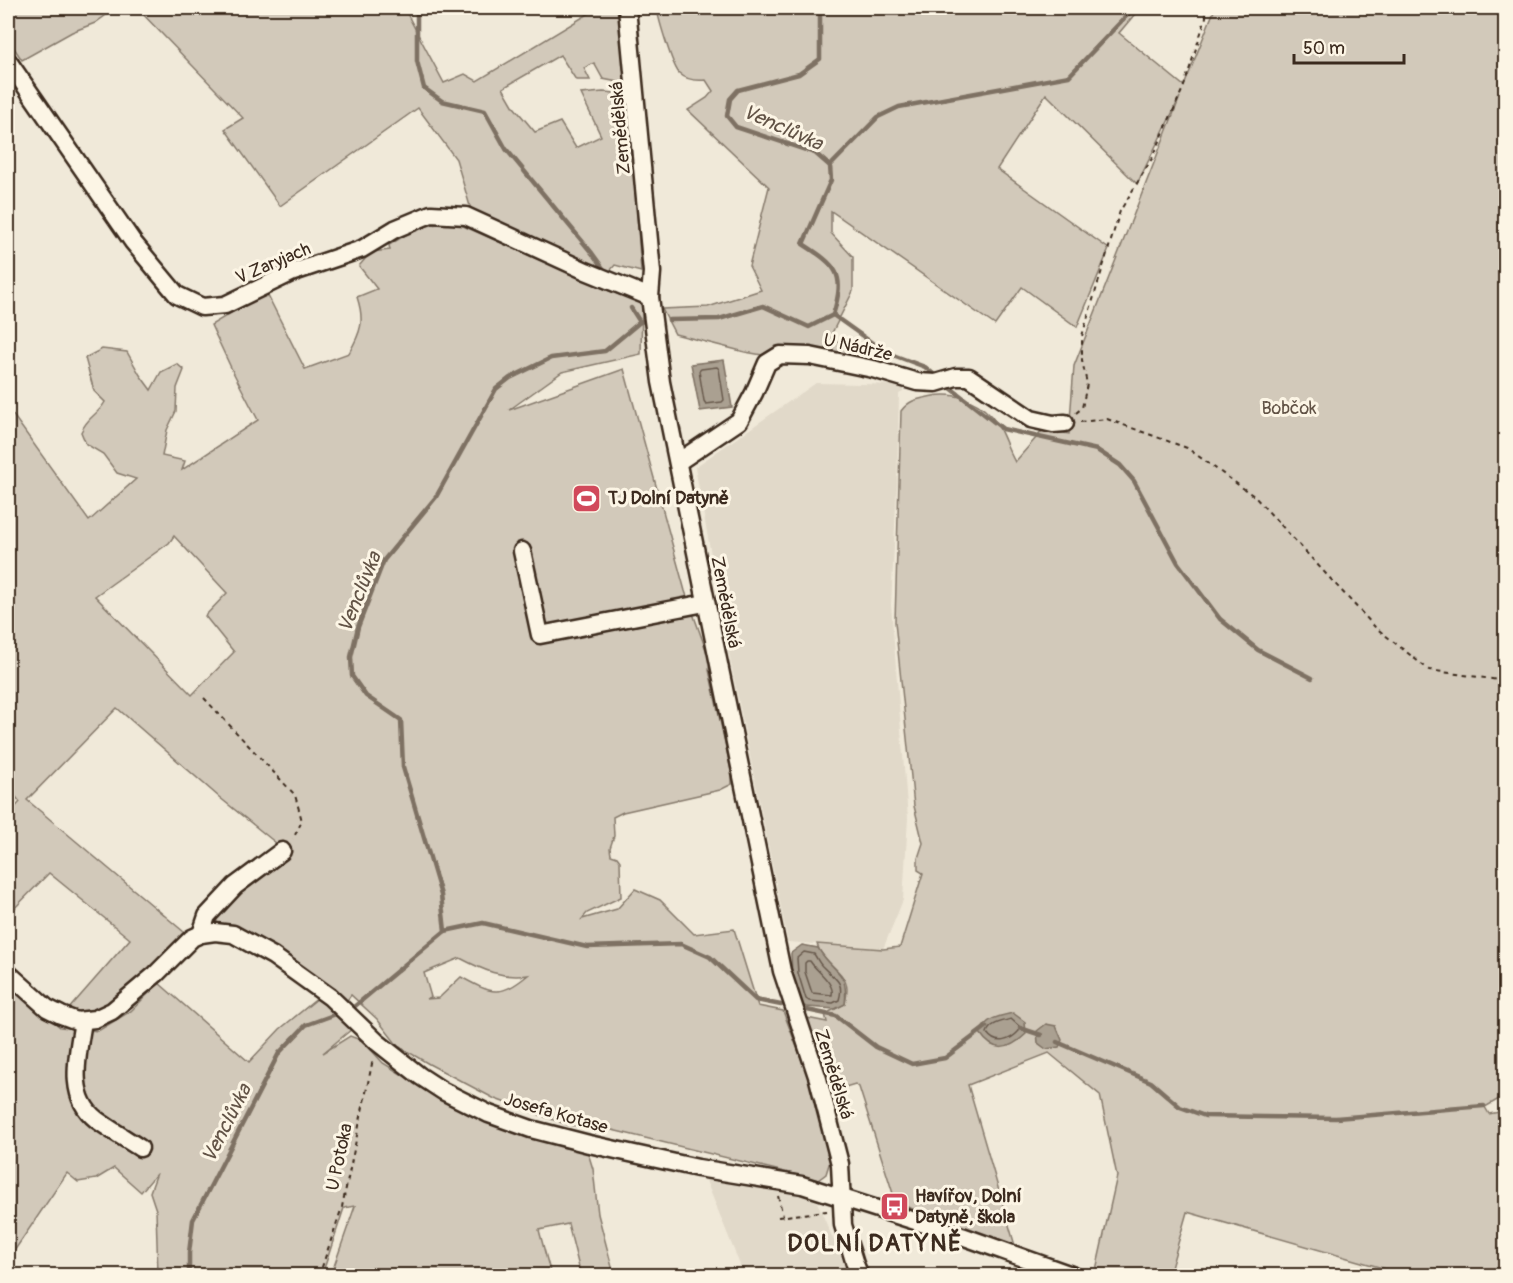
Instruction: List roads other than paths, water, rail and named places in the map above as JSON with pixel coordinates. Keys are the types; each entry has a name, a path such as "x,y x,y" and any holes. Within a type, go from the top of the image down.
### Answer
{"street":[{"name":"Zemědělská","path":"627,8 652,272 650,297 661,382 782,971 820,1087 840,1164 843,1225 860,1275"},
{"name":"V Zaryjach","path":"8,61 133,242 177,295 202,307 225,305 291,273 362,249 395,229 431,214 466,216 586,271 650,297"},
{"name":"U Nádrže","path":"678,462 739,421 767,363 780,355 810,356 873,369 917,382 936,383 956,377 969,377 1031,419 1053,424 1065,423"},
{"path":"522,551 540,635 705,603"},
{"path":"8,973 47,1008 77,1021 95,1019 112,1011 156,974 178,950 192,938 201,934 207,916 236,886 282,851"},
{"name":"Josefa Kotase","path":"201,934 215,932 233,934 254,944 330,997 377,1042 413,1071 443,1091 489,1114 531,1129 698,1168 802,1185 841,1202 1074,1275"},
{"path":"83,1020 77,1057 77,1090 83,1105 96,1119 140,1148"}],"water":[{"path":"724,360 732,407 700,411 691,364"},
{"path":"802,945 818,948 839,973 845,985 845,1004 835,1009 806,1007 800,1003 792,974 791,953"},
{"path":"1013,1013 1025,1022 1026,1034 1014,1044 1002,1047 996,1047 985,1040 980,1033 989,1021"},
{"path":"1046,1024 1056,1026 1062,1040 1059,1047 1046,1049 1038,1043 1037,1031"}],"waterway":[{"path":"417,8 417,61 424,88 442,101 485,111 506,149 605,271"},
{"name":"Venclůvka","path":"669,320 719,319 763,306 809,327 833,315 839,289 836,272 824,258 803,244 831,180 830,166 815,153 736,127 727,116 730,99 738,90 799,74 820,59 820,8"},
{"path":"830,166 878,117 899,107 1069,76 1134,8"},
{"path":"631,308 640,322"},
{"path":"833,315 885,352 925,367 938,378"},
{"name":"Venclůvka","path":"355,1006 445,931 441,895 403,767 401,720 366,696 352,676 351,657 358,627 384,560 436,497 496,389 510,378 551,358 605,351 644,321"},
{"path":"947,385 1003,429 1097,450 1120,465 1134,481 1178,563 1220,619 1258,650 1312,678"},
{"path":"445,931 483,923 587,947 681,944 710,957 756,1000 781,1005"},
{"path":"807,1010 836,1016 876,1047 912,1064 945,1058 986,1027"},
{"name":"Venclůvka","path":"189,1276 193,1220 279,1053 306,1025 336,1014"},
{"path":"1020,1028 1041,1035"},
{"path":"1057,1042 1151,1082 1180,1107 1205,1116 1336,1118 1484,1106"}],"place":[{"name":"TJ Dolní Datyně","path":"587,498"},
{"name":"Havířov, Dolní Datyně, škola","path":"894,1206"}],"district":[{"name":"DOLNÍ DATYNĚ","path":"875,1243"}],"park label":[{"name":"Bobčok","path":"1289,408"}]}
